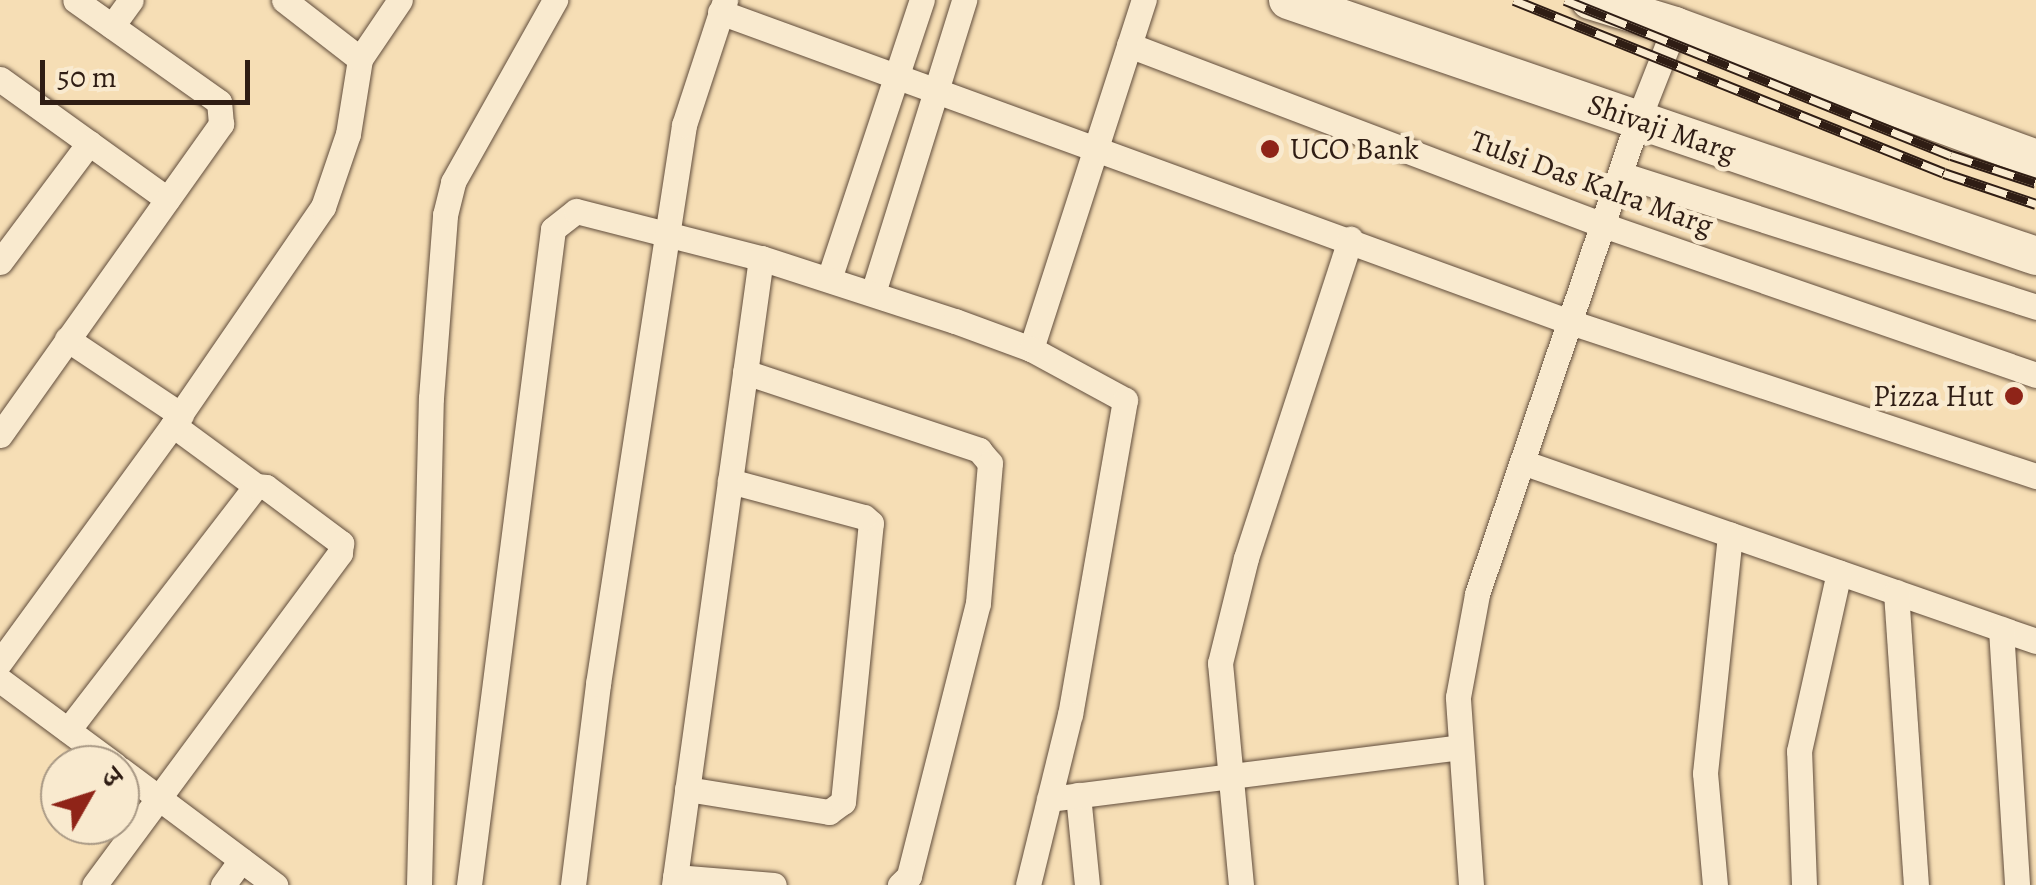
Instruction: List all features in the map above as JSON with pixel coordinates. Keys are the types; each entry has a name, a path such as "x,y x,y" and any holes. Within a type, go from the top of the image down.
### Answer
{"main road":[{"name":"Shivaji Marg","path":"1288,0 2036,256"},
{"path":"1590,0 1676,26 2036,159"}],"street":[{"path":"4,419 68,340 215,135 223,112 219,102 75,0"},
{"path":"112,26 131,0"},
{"path":"284,0 360,59"},
{"path":"0,662 177,420 323,206 348,134 360,59 400,0"},
{"path":"419,885 431,398 445,216 453,182 555,0"},
{"path":"829,279 922,0"},
{"path":"873,293 964,0"},
{"path":"1031,349 1144,0"},
{"path":"573,885 598,684 684,125 722,6 899,76 1570,322 2036,476"},
{"path":"1470,885 1458,747 1464,651 1477,594 1638,120 1676,26"},
{"name":"Tulsi Das Kalra Marg","path":"1128,45 1602,225 2036,375"},
{"path":"0,78 167,199"},
{"path":"0,261 89,142"},
{"path":"1620,174 2036,306"},
{"path":"469,885 554,229 576,211 761,258 873,293 1031,349 1121,395 1128,406 1070,714 1028,885"},
{"path":"1241,885 1220,663 1246,558 1350,239"},
{"path":"761,258 674,881 774,885"},
{"path":"68,340 177,420 256,486 266,486 336,539 342,549 161,800 94,885"},
{"path":"745,372 979,450 990,463 978,603 909,876 900,885"},
{"path":"1522,462 2036,641"},
{"path":"688,789 829,812 843,802 871,523 864,517 730,481"},
{"path":"68,730 256,486"},
{"path":"1715,885 1706,773 1730,534"},
{"path":"1804,885 1800,739 1838,572"},
{"path":"1896,592 1916,885"},
{"path":"2002,629 2017,885"},
{"path":"0,680 88,745"},
{"path":"1049,798 1458,747"},
{"path":"140,784 275,885"},
{"path":"1078,795 1086,885"},
{"path":"223,885 241,860"}],"railway":[{"path":"1514,0 1944,173 2036,204"},
{"path":"1565,0 1951,155 2036,183"}],"place":[{"name":"UCO Bank","path":"1270,149"},
{"name":"Pizza Hut","path":"2014,396"}]}
